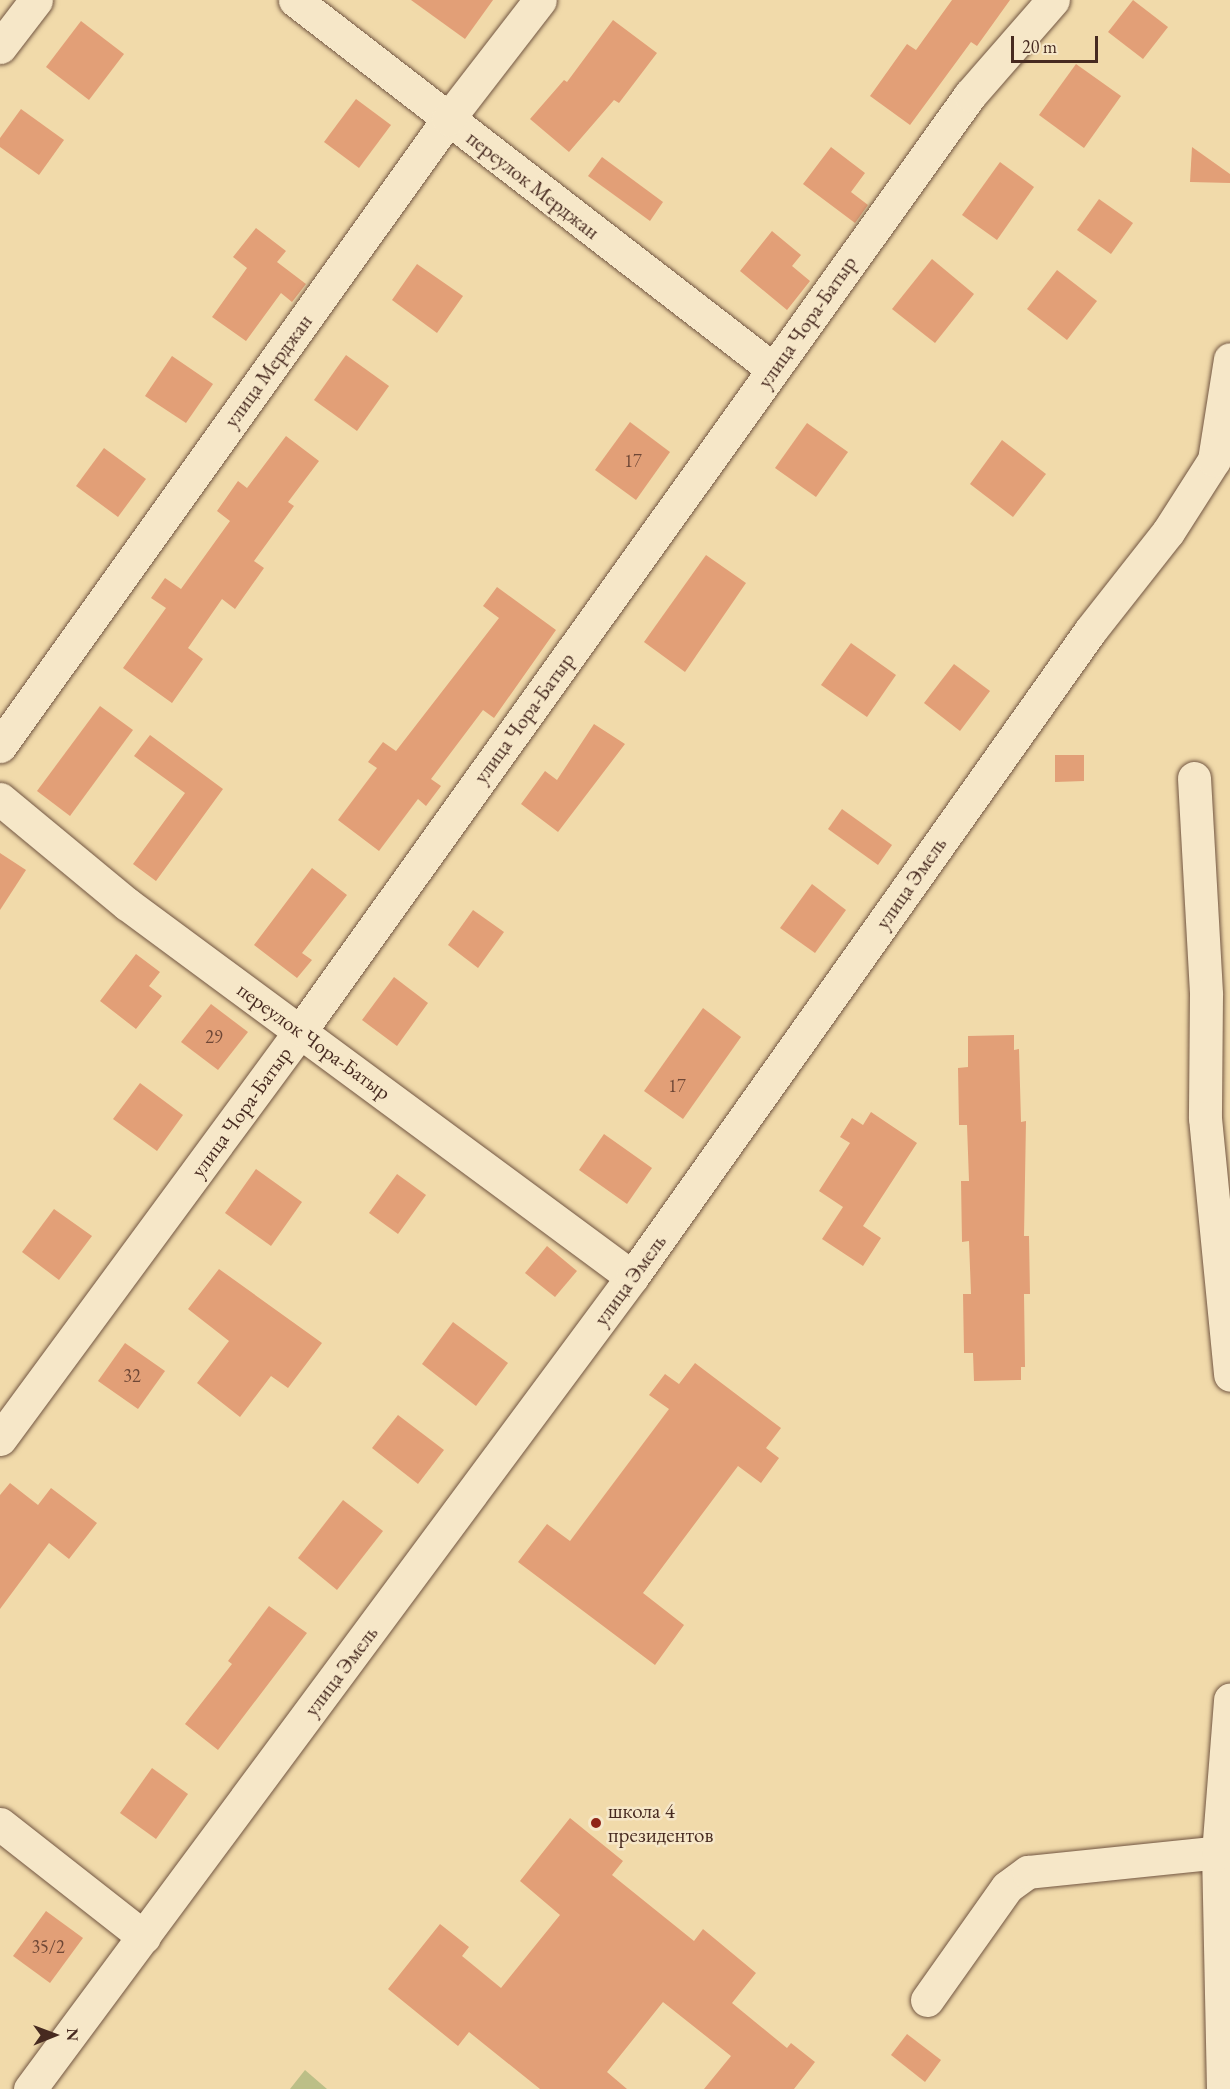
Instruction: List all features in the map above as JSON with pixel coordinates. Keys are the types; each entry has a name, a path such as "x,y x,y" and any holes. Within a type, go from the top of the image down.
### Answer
{"street":[{"path":"0,46 36,0"},
{"name":"переулок Мерджан","path":"295,0 773,369"},
{"name":"улица Мерджан","path":"0,746 448,119 540,0"},
{"name":"улица Чора-Батыр","path":"0,1439 301,1030 970,95 1053,0"},
{"path":"1222,466 1230,359"},
{"name":"улица Эмель","path":"30,2089 633,1277 1090,631 1222,466"},
{"path":"1194,778 1206,995 1217,1113 1230,1375"},
{"name":"переулок Чора-Батыр","path":"0,799 127,904 301,1030 633,1277"},
{"path":"1223,2089 1224,1852 1230,1700"},
{"path":"0,1824 144,1937"},
{"path":"927,2000 1007,1887 1028,1872 1224,1852"}],"green space":[{"path":"305,2070 327,2089 290,2089"}],"building":[{"path":"411,0 493,0 465,39"},
{"path":"952,0 1010,0 977,46 971,42 910,125 870,96 907,44 916,50"},
{"path":"1133,0 1168,27 1143,59 1108,32"},
{"path":"613,20 657,53 619,103 614,100 569,152 530,119 564,80 567,82"},
{"path":"81,21 124,54 89,100 46,67"},
{"path":"1076,64 1121,96 1084,148 1039,115"},
{"path":"356,99 391,125 359,168 324,142"},
{"path":"21,109 64,140 39,175 0,147 0,138"},
{"path":"831,147 865,173 851,192 868,205 855,223 803,184"},
{"path":"1192,147 1230,174 1230,183 1190,182"},
{"path":"602,157 663,202 650,221 588,176"},
{"path":"1000,162 1034,187 997,240 962,215"},
{"path":"1099,199 1133,223 1111,254 1077,230"},
{"path":"256,228 286,251 277,262 306,284 292,302 281,293 246,341 212,317 247,268 233,257"},
{"path":"772,231 801,255 792,266 810,281 787,310 740,271"},
{"path":"932,259 974,294 935,343 892,309"},
{"path":"417,264 463,296 437,333 392,300"},
{"path":"1057,270 1097,301 1067,340 1027,309"},
{"path":"346,355 389,386 357,431 314,400"},
{"path":"172,356 213,384 186,423 145,396"},
{"path":"630,422 670,452 636,500 595,470"},
{"path":"807,423 848,452 816,497 775,468"},
{"path":"286,436 319,461 288,502 294,506 254,561 264,568 235,609 222,599 188,648 203,659 172,703 123,668 166,608 151,598 165,578 181,589 230,521 217,511 238,481 247,488"},
{"path":"1002,440 1046,474 1013,517 970,484"},
{"path":"104,448 146,479 118,517 76,486"},
{"path":"706,555 746,583 685,672 644,642"},
{"path":"497,587 556,630 494,718 483,710 431,779 441,786 426,806 418,799 379,851 338,820 377,768 368,762 383,742 396,751 499,618 483,606"},
{"path":"851,643 896,675 867,717 821,685"},
{"path":"954,664 990,691 960,731 924,703"},
{"path":"100,706 133,730 70,816 37,791"},
{"path":"594,724 625,744 558,832 521,804 545,771 557,780"},
{"path":"150,735 223,789 156,881 133,864 185,793 134,756"},
{"path":"1055,755 1084,755 1084,781 1055,782"},
{"path":"842,809 892,845 878,865 828,829"},
{"path":"0,853 26,870 0,910"},
{"path":"312,868 347,895 302,953 312,960 297,978 254,945"},
{"path":"812,884 846,910 815,953 780,928"},
{"path":"473,910 504,932 478,968 448,945"},
{"path":"136,954 160,972 149,986 162,996 136,1029 100,1001"},
{"path":"394,977 428,1003 397,1046 362,1020"},
{"path":"211,1004 248,1032 218,1070 181,1042"},
{"path":"703,1008 741,1037 683,1119 644,1091"},
{"path":"1014,1035 1014,1050 1019,1049 1021,1122 1026,1121 1024,1236 1029,1236 1030,1294 1024,1294 1025,1367 1021,1367 1021,1380 974,1381 973,1353 964,1353 963,1294 971,1294 969,1241 962,1242 961,1181 969,1181 967,1125 959,1125 958,1068 968,1067 968,1036"},
{"path":"140,1083 183,1115 157,1151 113,1119"},
{"path":"871,1112 917,1143 863,1226 881,1238 863,1266 822,1239 843,1207 819,1191 850,1143 840,1137 852,1118 863,1125"},
{"path":"604,1134 652,1168 627,1204 579,1170"},
{"path":"256,1169 302,1202 271,1246 225,1213"},
{"path":"397,1174 426,1195 398,1234 369,1213"},
{"path":"54,1209 92,1236 59,1280 22,1252"},
{"path":"547,1246 577,1271 555,1297 525,1273"},
{"path":"219,1269 322,1343 288,1388 271,1376 240,1417 197,1383 229,1341 188,1309"},
{"path":"453,1322 508,1363 476,1406 422,1364"},
{"path":"125,1343 165,1371 138,1409 98,1381"},
{"path":"695,1363 781,1428 766,1448 779,1458 761,1483 738,1466 643,1593 684,1625 655,1665 518,1562 547,1524 570,1541 669,1409 649,1395 665,1374 679,1384"},
{"path":"398,1415 444,1450 418,1484 372,1448"},
{"path":"10,1483 38,1505 51,1488 97,1523 69,1559 49,1543 0,1609 0,1495"},
{"path":"343,1500 383,1531 337,1590 298,1558"},
{"path":"269,1606 307,1633 218,1750 185,1724 232,1664 228,1661"},
{"path":"152,1768 188,1794 156,1839 120,1813"},
{"path":"570,1818 623,1861 612,1875 694,1941 703,1929 756,1973 732,2003 787,2048 791,2043 815,2062 794,2089 704,2089 731,2056 663,2002 607,2072 627,2089 540,2089 469,2032 458,2046 388,1989 440,1924 469,1947 462,1956 501,1988 560,1915 520,1881"},
{"path":"46,1911 83,1938 50,1983 13,1956"},
{"path":"907,2034 941,2060 925,2082 891,2055"}],"place":[{"name":"школа 4 президентов","path":"596,1823"}]}
